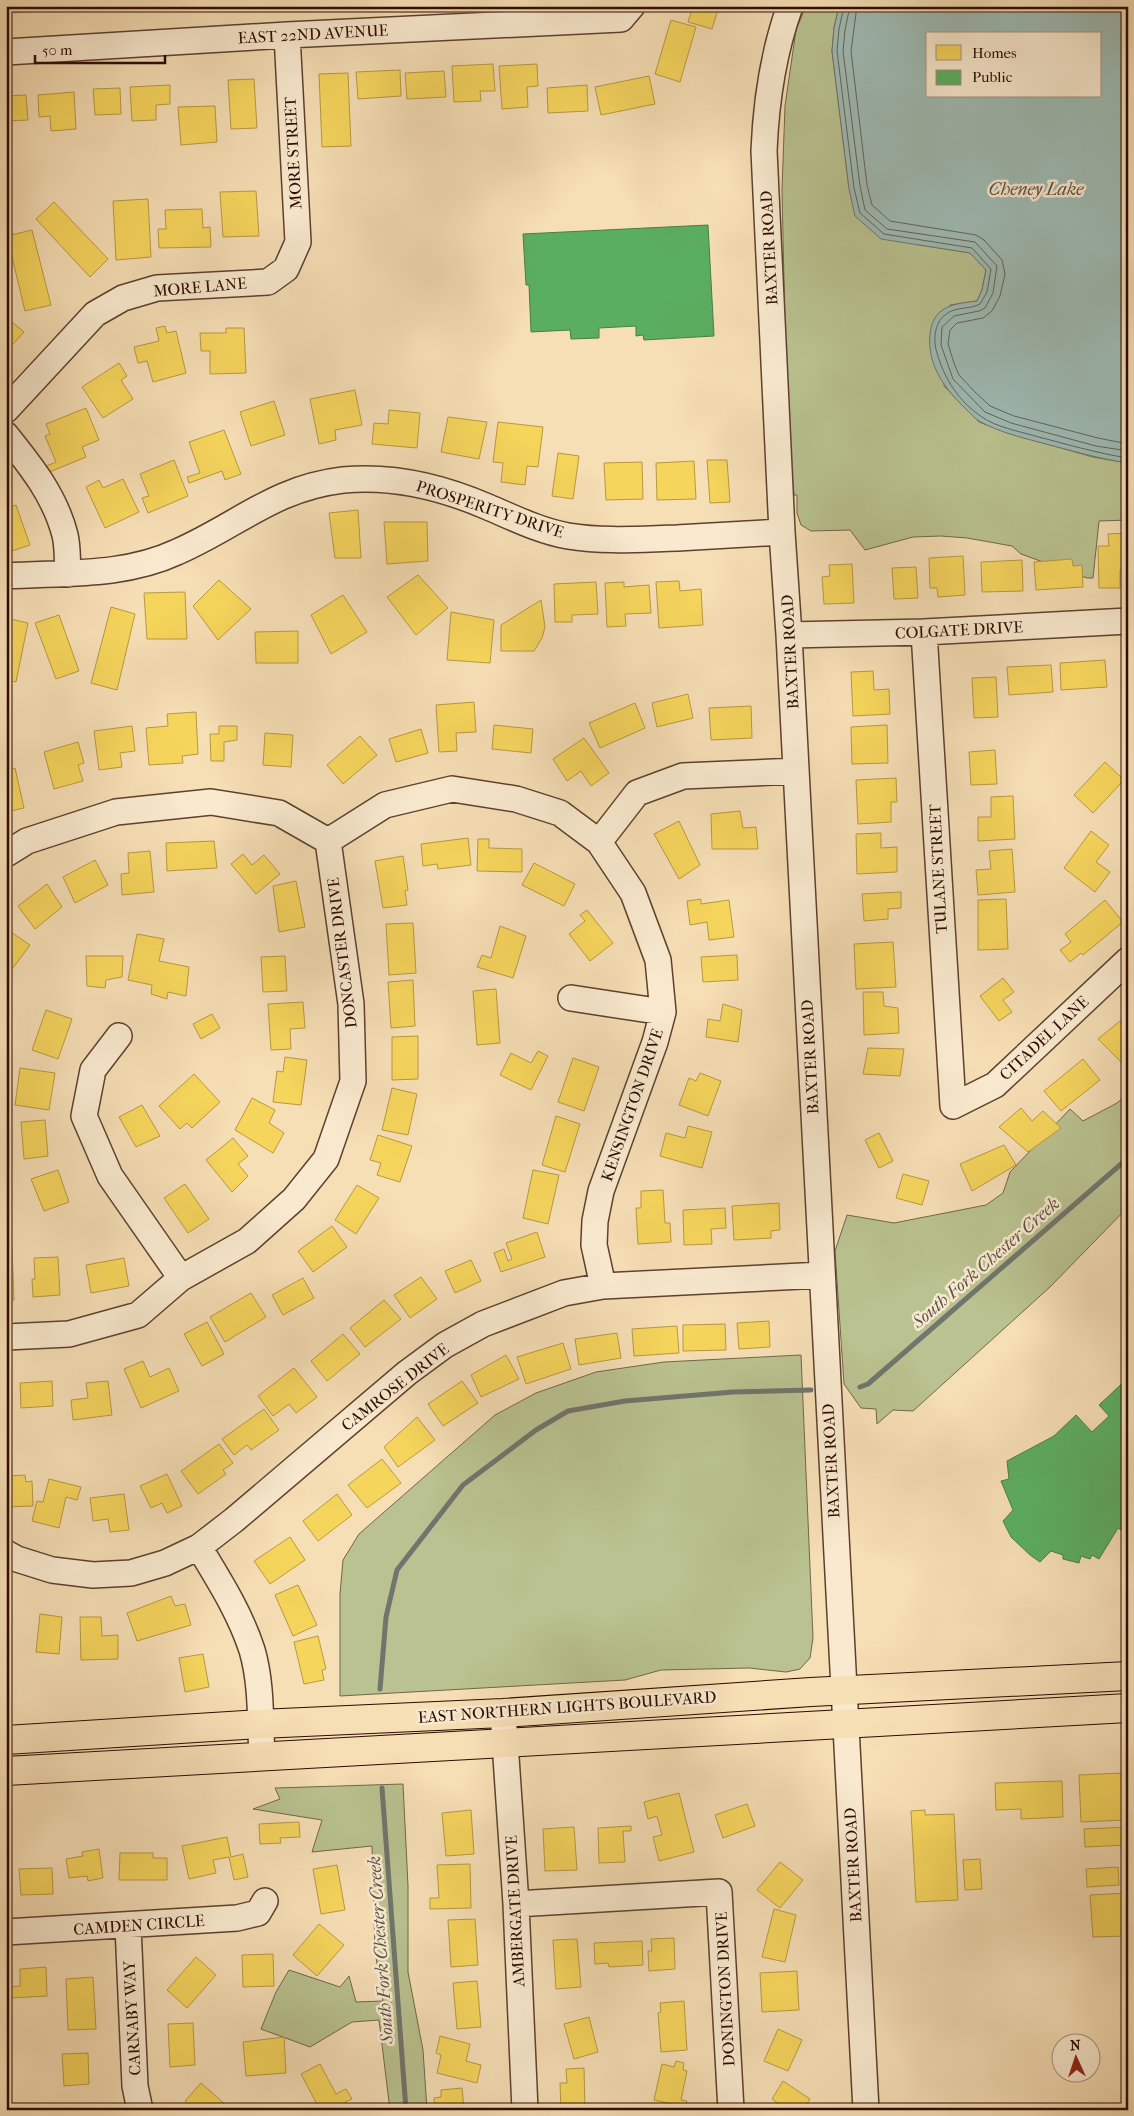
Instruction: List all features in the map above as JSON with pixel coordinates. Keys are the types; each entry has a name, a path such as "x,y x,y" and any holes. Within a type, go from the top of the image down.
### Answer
{"main road":[{"name":"EAST NORTHERN LIGHTS BOULEVARD","path":"6,1740 260,1724 503,1713 844,1690 1128,1676"},
{"name":"EAST NORTHERN LIGHTS BOULEVARD","path":"6,1771 1128,1708"}],"street":[{"name":"BAXTER ROAD","path":"790,6 772,75 766,112 764,151 782,532 789,635 866,2110"},
{"name":"EAST 22ND AVENUE","path":"6,52 626,12"},
{"name":"MORE STREET","path":"286,35 298,242 286,269"},
{"name":"MORE LANE","path":"6,410 95,314 123,298 157,288 268,282 286,269"},
{"path":"6,435 34,470 53,502 65,536 68,574"},
{"name":"PROSPERITY DRIVE","path":"6,576 112,571 176,553 266,503 304,487 344,480 384,480 417,483 454,494 525,523 567,535 615,541 782,532"},
{"name":"COLGATE DRIVE","path":"789,635 924,632 1128,621"},
{"name":"TULANE STREET","path":"924,632 953,1106"},
{"path":"599,842 637,793 683,776 796,770"},
{"name":"KENSINGTON DRIVE","path":"328,841 385,805 452,789 516,799 560,813 599,842 633,893 658,960 663,1012 655,1042 601,1191 595,1221 594,1245 603,1286"},
{"path":"6,854 27,841 116,812 211,802 279,813 328,841"},
{"name":"DONCASTER DRIVE","path":"6,1337 69,1334 138,1315 181,1278 247,1241 294,1199 326,1159 353,1081 351,1004 328,841"},
{"name":"CITADEL LANE","path":"953,1106 995,1085 1128,960"},
{"path":"571,998 663,1012"},
{"path":"120,1036 93,1070 84,1116 110,1176 181,1278"},
{"name":"CAMROSE DRIVE","path":"6,1553 17,1559 52,1570 93,1575 131,1573 165,1563 199,1547 234,1520 407,1373 445,1345 483,1324 564,1293 603,1286 822,1275"},
{"path":"199,1547 242,1622 252,1651 259,1688 262,1757"},
{"name":"AMBERGATE DRIVE","path":"503,1713 516,1904 525,2110"},
{"name":"DONINGTON DRIVE","path":"516,1904 719,1892 731,2110"},
{"name":"CAMDEN CIRCLE","path":"6,1932 237,1918 258,1913 265,1901"},
{"name":"CARNABY WAY","path":"128,1926 135,2086 140,2110"}],"green space":[{"path":"806,6 839,6 834,28 832,51 849,188 914,244 971,253 986,270 982,290 977,301 950,305 944,386 979,422 1008,433 1093,457 1128,463 1128,520 1099,521 1093,578 1087,578 1021,554 1012,546 967,538 941,536 913,537 865,550 850,530 811,531 801,525 797,513 797,495 794,495 787,419 782,190 785,106 796,30"},
{"path":"1128,1094 1128,1207 1050,1287 913,1411 893,1410 877,1424 876,1409 861,1408 844,1384 835,1251 847,1215 894,1223 986,1205 1003,1193 1010,1172 1070,1109 1083,1121 1117,1103"},
{"path":"801,1355 813,1638 810,1658 800,1669 786,1672 749,1668 661,1670 625,1680 340,1696 340,1594 343,1560 359,1534 495,1415 536,1393 596,1372 664,1362"},
{"path":"403,1784 408,1886 408,1972 423,2050 427,2110 390,2110 379,2020 352,2022 310,2047 261,2029 276,1992 289,1970 340,1987 349,1976 356,2002 383,2001 375,1951 372,1846 312,1852 322,1820 253,1809 280,1799 275,1788"}],"water":[{"name":"Cheney Lake","path":"839,6 1128,6 1128,463 1076,452 996,429 975,418 945,385 931,356 930,334 932,325 935,317 946,308 960,303 977,301 982,290 986,270 970,253 881,239 855,216 849,189 832,51 834,28"}],"building: Homes":[{"path":"13,6 56,6 56,10 14,13"},
{"path":"60,6 102,6 103,9 60,11"},
{"path":"693,6 719,6 712,29 688,22"},
{"path":"671,20 696,27 680,82 655,74"},
{"path":"493,64 495,91 480,91 481,101 454,102 452,66"},
{"path":"537,64 538,86 527,87 528,107 502,109 499,66"},
{"path":"400,70 401,96 358,99 356,72"},
{"path":"444,71 446,97 407,99 405,73"},
{"path":"348,73 351,146 322,147 319,74"},
{"path":"649,76 655,104 601,115 595,87"},
{"path":"254,79 257,128 231,129 228,80"},
{"path":"170,85 170,104 156,105 156,120 132,121 130,87"},
{"path":"587,85 588,111 548,113 547,88"},
{"path":"120,88 121,114 95,115 93,89"},
{"path":"74,92 76,129 51,131 50,116 39,117 38,95"},
{"path":"26,95 28,120 6,121 6,96"},
{"path":"215,106 217,142 181,145 178,107"},
{"path":"256,191 259,236 223,237 220,192"},
{"path":"148,199 151,257 116,260 113,201"},
{"path":"54,202 108,259 90,277 36,219"},
{"path":"202,209 203,228 210,227 211,247 159,248 158,229 166,229 165,210"},
{"path":"32,230 51,305 25,311 7,236"},
{"path":"6,317 24,332 6,352"},
{"path":"165,326 167,333 176,331 186,373 153,382 147,361 138,363 134,347 159,341 156,328"},
{"path":"226,328 244,328 246,373 210,374 210,351 201,351 200,333 226,333"},
{"path":"119,363 127,376 121,380 133,399 103,418 82,387"},
{"path":"355,390 362,425 335,430 336,440 319,444 310,399"},
{"path":"274,401 285,435 251,446 240,412"},
{"path":"86,408 99,440 82,447 86,457 47,473 44,467 56,462 45,436 50,434 46,424"},
{"path":"389,410 420,413 417,448 372,444 374,423 388,424"},
{"path":"448,417 487,422 479,459 441,452"},
{"path":"498,422 543,427 538,467 527,466 525,485 501,482 503,463 493,462"},
{"path":"224,430 241,474 225,480 222,471 189,483 187,477 200,473 189,442"},
{"path":"558,453 579,456 573,499 552,496"},
{"path":"174,460 188,496 148,513 142,498 149,496 140,474"},
{"path":"707,460 727,460 730,502 710,503"},
{"path":"694,461 696,499 657,500 656,463"},
{"path":"642,462 643,499 606,500 604,463"},
{"path":"123,479 139,512 105,528 86,487 99,480 103,488"},
{"path":"16,505 30,545 6,553 6,509"},
{"path":"358,510 361,558 335,558 329,513"},
{"path":"384,522 427,522 428,561 387,564"},
{"path":"1128,533 1128,570 1120,570 1120,588 1099,588 1098,546 1109,546 1108,534"},
{"path":"963,556 965,595 938,597 937,588 930,588 929,558"},
{"path":"1072,559 1073,566 1082,565 1083,587 1036,590 1034,562"},
{"path":"1022,560 1023,591 982,592 981,562"},
{"path":"852,564 854,603 824,604 822,577 830,576 829,565"},
{"path":"916,567 918,598 894,599 892,568"},
{"path":"418,575 448,608 416,635 387,597"},
{"path":"219,580 251,609 218,640 193,606"},
{"path":"679,581 680,591 701,589 703,625 659,628 656,582"},
{"path":"596,582 598,614 572,615 572,622 555,622 554,584"},
{"path":"624,582 624,587 649,585 651,613 625,614 626,626 607,627 605,583"},
{"path":"185,592 187,639 147,639 144,593"},
{"path":"343,595 367,632 331,654 311,615"},
{"path":"541,600 545,627 542,638 534,651 501,651 501,625"},
{"path":"111,607 135,614 117,690 91,683"},
{"path":"451,612 494,620 490,663 447,660"},
{"path":"59,615 79,671 56,679 35,623"},
{"path":"6,618 28,623 16,682 6,680"},
{"path":"298,631 298,663 256,663 255,632"},
{"path":"1105,660 1107,687 1061,690 1060,663"},
{"path":"1051,665 1053,692 1009,695 1007,667"},
{"path":"873,671 874,690 889,689 890,714 853,716 851,672"},
{"path":"996,677 998,717 974,718 972,678"},
{"path":"1128,678 1128,704 1123,704 1122,679"},
{"path":"688,694 693,718 657,727 652,703"},
{"path":"474,702 476,732 456,733 457,751 439,752 436,705"},
{"path":"635,703 645,728 600,748 589,723"},
{"path":"751,706 752,738 711,740 709,708"},
{"path":"196,712 198,754 182,756 183,763 149,765 146,728 168,726 167,714"},
{"path":"494,725 533,729 531,753 492,749"},
{"path":"887,725 888,763 852,764 851,727"},
{"path":"132,726 135,751 120,753 122,767 99,770 94,731"},
{"path":"219,726 237,726 237,740 224,742 224,761 211,761 210,734 219,734"},
{"path":"421,729 428,753 396,762 389,739"},
{"path":"265,733 293,735 291,767 263,765"},
{"path":"360,736 377,755 343,784 327,765"},
{"path":"584,738 609,773 591,786 581,771 567,781 553,759"},
{"path":"78,742 84,763 78,765 83,781 54,789 44,752"},
{"path":"995,750 997,784 971,785 969,752"},
{"path":"1105,762 1124,780 1093,813 1074,795"},
{"path":"15,768 24,808 6,812 6,771"},
{"path":"896,778 897,802 891,802 891,822 858,824 856,780"},
{"path":"1013,796 1015,839 978,841 978,817 991,817 991,797"},
{"path":"740,811 743,828 756,827 758,849 712,849 711,814"},
{"path":"679,821 700,865 679,879 654,834"},
{"path":"1091,831 1109,845 1096,862 1110,872 1095,892 1064,868"},
{"path":"881,833 881,848 897,847 897,872 857,874 856,834"},
{"path":"468,838 471,865 438,869 437,864 423,866 421,844"},
{"path":"478,839 489,839 489,848 522,849 522,872 477,871"},
{"path":"214,841 217,868 167,871 166,843"},
{"path":"1012,849 1015,892 978,895 976,870 991,869 989,851"},
{"path":"150,851 154,892 122,895 121,874 129,873 128,853"},
{"path":"243,854 252,865 264,855 280,874 256,894 231,864"},
{"path":"403,856 408,890 405,891 407,905 383,908 375,861"},
{"path":"95,860 108,885 75,903 63,877"},
{"path":"534,863 575,884 564,906 522,885"},
{"path":"296,881 305,927 279,932 273,886"},
{"path":"47,884 62,907 35,929 18,906"},
{"path":"901,892 901,908 888,909 888,919 864,921 862,894"},
{"path":"701,899 701,904 729,900 734,937 709,940 707,922 690,925 687,901"},
{"path":"1006,899 1008,949 978,950 978,900"},
{"path":"1105,900 1123,922 1083,955 1081,953 1070,962 1060,950 1071,942 1065,934"},
{"path":"587,910 613,943 590,961 569,934 585,921 580,915"},
{"path":"413,923 416,973 389,975 386,924"},
{"path":"500,926 526,936 513,978 477,967 482,955 491,958"},
{"path":"11,932 30,945 7,976 6,940"},
{"path":"137,934 164,939 159,961 189,967 186,996 168,992 167,999 151,994 152,985 128,980"},
{"path":"893,942 896,987 856,989 854,944"},
{"path":"737,955 738,980 703,982 701,957"},
{"path":"86,956 123,956 122,977 106,980 105,988 87,986"},
{"path":"285,956 287,991 263,992 261,957"},
{"path":"1003,978 1014,992 1003,1000 1012,1012 999,1021 980,996"},
{"path":"413,980 415,1026 391,1028 388,982"},
{"path":"496,989 500,1043 477,1045 473,991"},
{"path":"863,992 883,992 884,1006 898,1008 899,1033 864,1035"},
{"path":"303,1002 305,1028 290,1029 291,1049 271,1050 268,1004"},
{"path":"723,1004 742,1010 738,1042 706,1037 708,1019 720,1021"},
{"path":"46,1010 72,1019 58,1059 32,1050"},
{"path":"212,1014 220,1028 201,1039 193,1024"},
{"path":"1120,1021 1128,1031 1128,1069 1098,1039"},
{"path":"418,1036 418,1079 392,1080 392,1037"},
{"path":"868,1048 904,1049 900,1076 863,1074"},
{"path":"538,1051 548,1056 531,1090 500,1075 511,1053 531,1063"},
{"path":"285,1057 307,1060 301,1105 273,1102 277,1071 283,1072"},
{"path":"573,1058 599,1067 584,1111 558,1102"},
{"path":"1083,1059 1100,1080 1061,1111 1044,1091"},
{"path":"20,1068 55,1073 49,1110 15,1105"},
{"path":"700,1073 721,1081 708,1116 679,1105 689,1078 696,1081"},
{"path":"194,1074 220,1102 192,1128 187,1123 180,1129 159,1106"},
{"path":"392,1088 417,1094 408,1135 382,1130"},
{"path":"252,1098 275,1110 269,1123 284,1133 273,1153 235,1130"},
{"path":"142,1105 160,1136 136,1147 119,1117"},
{"path":"1021,1108 1032,1121 1043,1111 1061,1128 1028,1152 999,1127"},
{"path":"556,1116 580,1124 565,1172 542,1165"},
{"path":"45,1120 48,1156 24,1159 21,1122"},
{"path":"688,1126 712,1132 702,1168 660,1156 666,1133 685,1138"},
{"path":"879,1133 893,1161 879,1168 865,1140"},
{"path":"378,1135 412,1146 400,1182 377,1175 381,1163 370,1160"},
{"path":"233,1138 248,1156 238,1164 248,1176 232,1192 206,1160"},
{"path":"1004,1145 1016,1165 972,1191 960,1164"},
{"path":"58,1170 69,1202 44,1211 31,1179"},
{"path":"533,1170 559,1175 548,1224 523,1218"},
{"path":"903,1174 929,1181 922,1205 896,1198"},
{"path":"185,1184 209,1219 188,1233 164,1198"},
{"path":"357,1185 379,1198 356,1234 335,1220"},
{"path":"663,1190 665,1223 670,1223 671,1242 638,1244 636,1208 641,1208 641,1191"},
{"path":"779,1203 780,1230 771,1231 771,1238 734,1240 732,1206"},
{"path":"725,1208 726,1228 711,1229 712,1244 684,1245 683,1210"},
{"path":"332,1226 347,1247 313,1272 298,1251"},
{"path":"537,1232 545,1257 501,1272 494,1253 504,1249 508,1261 512,1259 506,1243"},
{"path":"6,1247 12,1247 14,1300 6,1301"},
{"path":"58,1257 60,1295 33,1297 32,1279 35,1279 34,1258"},
{"path":"124,1258 129,1286 91,1293 86,1265"},
{"path":"471,1260 481,1281 455,1293 445,1271"},
{"path":"421,1277 437,1299 410,1318 394,1295"},
{"path":"303,1278 314,1298 283,1315 272,1295"},
{"path":"251,1293 266,1317 225,1342 210,1317"},
{"path":"384,1300 401,1319 365,1347 350,1328"},
{"path":"769,1321 770,1347 739,1349 737,1323"},
{"path":"207,1322 224,1354 202,1366 184,1334"},
{"path":"725,1324 726,1350 683,1351 683,1325"},
{"path":"677,1326 679,1353 634,1356 632,1329"},
{"path":"617,1333 621,1358 579,1365 575,1339"},
{"path":"343,1334 360,1354 327,1381 311,1361"},
{"path":"563,1343 571,1369 526,1384 517,1357"},
{"path":"506,1355 519,1379 481,1397 471,1375"},
{"path":"143,1361 150,1377 169,1368 179,1391 141,1408 124,1369"},
{"path":"294,1368 317,1397 296,1413 289,1404 273,1416 258,1396"},
{"path":"52,1381 53,1406 21,1408 20,1383"},
{"path":"108,1381 112,1415 73,1420 71,1400 88,1398 86,1383"},
{"path":"462,1381 478,1403 443,1426 428,1404"},
{"path":"264,1409 279,1430 251,1450 247,1445 234,1455 222,1439"},
{"path":"417,1417 435,1440 398,1467 384,1447"},
{"path":"219,1444 233,1463 223,1470 226,1474 198,1494 181,1471"},
{"path":"382,1459 401,1483 367,1508 348,1485"},
{"path":"167,1474 182,1506 167,1513 162,1503 151,1508 140,1486"},
{"path":"25,1475 26,1482 32,1481 33,1506 6,1507 6,1476"},
{"path":"49,1479 81,1487 77,1500 66,1497 59,1528 32,1521 37,1501 43,1502"},
{"path":"124,1494 129,1530 110,1532 108,1519 93,1521 90,1498"},
{"path":"337,1494 352,1515 318,1541 303,1521"},
{"path":"290,1537 305,1560 270,1584 254,1561"},
{"path":"298,1585 317,1625 293,1636 275,1595"},
{"path":"171,1596 175,1606 185,1604 191,1625 137,1641 127,1613"},
{"path":"40,1614 62,1617 59,1654 36,1652"},
{"path":"80,1617 101,1617 102,1636 118,1635 118,1659 81,1660"},
{"path":"318,1636 326,1669 322,1670 324,1680 304,1684 294,1642"},
{"path":"203,1654 209,1687 185,1692 179,1658"},
{"path":"1123,1773 1125,1820 1081,1822 1079,1775"},
{"path":"1062,1781 1063,1817 1021,1819 1021,1809 996,1810 995,1783"},
{"path":"679,1793 694,1852 659,1861 653,1837 662,1835 657,1816 648,1819 644,1802"},
{"path":"747,1804 755,1826 723,1838 715,1815"},
{"path":"471,1810 474,1854 446,1856 442,1813"},
{"path":"925,1810 925,1815 954,1814 958,1900 916,1902 911,1811"},
{"path":"299,1822 300,1837 280,1838 281,1843 260,1844 259,1824"},
{"path":"631,1826 631,1831 623,1831 625,1862 599,1863 598,1828"},
{"path":"574,1827 577,1870 545,1871 543,1829"},
{"path":"1128,1827 1128,1845 1085,1847 1084,1829"},
{"path":"227,1837 231,1857 243,1854 248,1877 234,1880 229,1857 213,1860 216,1873 189,1879 182,1846"},
{"path":"99,1849 103,1878 88,1881 87,1876 69,1878 66,1859 83,1856 82,1852"},
{"path":"120,1853 153,1853 153,1858 167,1858 167,1880 119,1880"},
{"path":"980,1859 982,1889 965,1890 963,1860"},
{"path":"780,1862 803,1880 780,1908 757,1890"},
{"path":"470,1864 471,1908 430,1909 430,1898 439,1898 437,1865"},
{"path":"337,1865 345,1910 321,1914 313,1869"},
{"path":"1118,1867 1119,1885 1087,1887 1086,1869"},
{"path":"1125,1867 1128,1867 1128,1885 1126,1885"},
{"path":"52,1868 53,1894 21,1895 19,1869"},
{"path":"1128,1893 1128,1936 1093,1937 1090,1895"},
{"path":"774,1909 796,1915 785,1962 762,1957"},
{"path":"475,1919 478,1965 451,1967 448,1920"},
{"path":"319,1924 344,1945 317,1976 293,1955"},
{"path":"674,1938 675,1969 649,1971 648,1951 652,1951 651,1939"},
{"path":"577,1939 581,1987 556,1989 553,1940"},
{"path":"642,1941 643,1965 609,1967 608,1963 595,1964 594,1943"},
{"path":"273,1954 274,1986 243,1987 242,1955"},
{"path":"196,1957 216,1975 187,2008 167,1990"},
{"path":"46,1967 47,1996 9,1998 8,1987 20,1986 20,1969"},
{"path":"797,1971 799,2010 762,2012 760,1973"},
{"path":"93,1977 96,2029 68,2030 66,1979"},
{"path":"477,1981 481,2027 457,2029 453,1983"},
{"path":"684,2001 687,2050 661,2052 658,2013 661,2012 660,2003"},
{"path":"589,2017 598,2052 574,2059 564,2024"},
{"path":"193,2023 195,2065 170,2067 168,2024"},
{"path":"778,2029 802,2040 788,2071 764,2061"},
{"path":"440,2036 470,2044 466,2061 481,2065 477,2083 437,2073 441,2055 436,2053"},
{"path":"284,2037 286,2073 246,2076 243,2042"},
{"path":"88,2053 89,2084 64,2086 62,2054"},
{"path":"676,2061 684,2063 683,2070 687,2071 681,2100 687,2101 685,2107 654,2100 662,2064 674,2067"},
{"path":"320,2064 336,2094 346,2089 352,2099 345,2102 348,2109 320,2110 301,2074"},
{"path":"584,2068 585,2110 561,2110 560,2083 567,2083 566,2069"},
{"path":"783,2081 810,2099 803,2110 788,2110 772,2099"},
{"path":"201,2083 226,2105 222,2110 195,2110 185,2101"},
{"path":"462,2088 464,2110 435,2110 434,2098 441,2097 441,2090"}],"building: Public":[{"path":"708,225 714,336 644,340 643,335 636,336 636,326 599,328 599,338 571,339 570,330 531,332 529,285 526,285 523,234"},
{"path":"1128,1378 1128,1534 1118,1528 1099,1559 1092,1555 1090,1559 1081,1556 1079,1563 1063,1559 1063,1555 1051,1551 1040,1562 1011,1537 1003,1521 1013,1510 1001,1481 1009,1479 1007,1461 1054,1436 1076,1415 1092,1432 1109,1416 1099,1405"}],"waterway":[{"name":"South Fork Chester Creek","path":"860,1387 868,1384 1128,1158"},
{"name":"South Fork Chester Creek","path":"380,1689 386,1617 397,1570 463,1485 536,1430 568,1411 625,1401 733,1392 811,1390"},
{"name":"South Fork Chester Creek","path":"382,1788 406,2110"}]}
